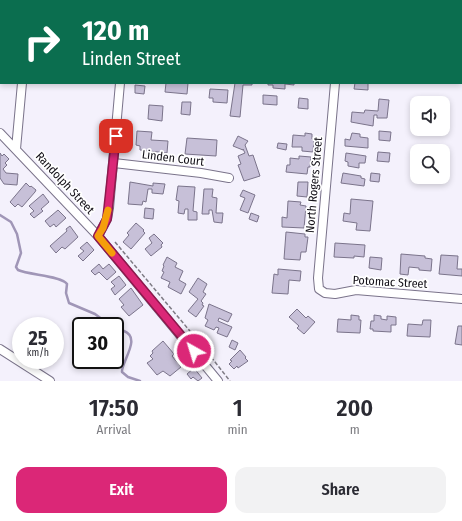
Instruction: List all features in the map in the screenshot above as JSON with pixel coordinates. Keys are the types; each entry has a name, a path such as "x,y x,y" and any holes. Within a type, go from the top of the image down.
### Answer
{"street":[{"path":"16,149 22,84"},
{"path":"98,236 107,219 114,163 120,84"},
{"name":"North Rogers Street","path":"319,289 318,278 335,84"},
{"name":"Randolph Street","path":"0,133 98,236 218,381"},
{"name":"Linden Court","path":"114,163 201,173 229,178"},
{"name":"Potomac Street","path":"319,289 323,292 335,294 356,290 462,299"},
{"path":"0,349 50,381"}],"path":[{"path":"112,239 140,270 230,381"}],"building":[{"path":"166,84 188,84 187,94 165,92"},
{"path":"235,84 252,84 243,85 240,117 230,116"},
{"path":"285,84 285,89 273,88 273,85 268,85"},
{"path":"355,84 368,84 368,90 354,89"},
{"path":"135,85 145,86 144,94 135,93"},
{"path":"210,89 228,90 227,103 213,102 213,98 209,98"},
{"path":"263,95 277,96 277,105 263,104"},
{"path":"299,98 308,99 308,109 298,108"},
{"path":"379,99 389,100 387,118 377,118 377,115 374,115 373,126 351,122 352,112 364,113 365,110 378,111"},
{"path":"182,102 191,102 190,115 181,114"},
{"path":"149,105 163,106 162,121 148,119"},
{"path":"137,131 152,132 151,140 168,141 167,153 140,150 140,146 136,145"},
{"path":"379,131 391,132 390,141 379,140"},
{"path":"305,133 312,134 312,139 314,139 313,152 302,151 302,147 292,147 293,135 305,136"},
{"path":"352,133 360,134 360,137 368,138 368,148 345,146 345,139 350,140"},
{"path":"238,136 248,141 245,145 249,156 253,155 260,176 244,181 238,165 241,164 238,156 245,153 243,149 233,146"},
{"path":"187,138 217,140 216,156 185,154"},
{"path":"278,143 287,144 286,150 277,148"},
{"path":"378,152 390,153 389,162 377,161"},
{"path":"0,153 2,156 4,154 9,159 5,163 7,165 3,169 6,173 18,174 17,185 4,184 0,178"},
{"path":"346,153 366,156 365,163 359,163 359,168 348,166 348,162 345,161"},
{"path":"299,156 311,157 310,167 308,167 307,174 286,172 287,165 290,165 290,158 299,159"},
{"path":"343,173 361,176 361,178 365,179 364,186 341,183"},
{"path":"371,173 380,174 379,182 370,181"},
{"path":"130,182 153,186 153,183 165,184 163,194 152,193 152,189 148,189 146,202 143,201 142,205 128,204"},
{"path":"298,182 308,182 307,197 297,196"},
{"path":"26,183 36,190 22,207 18,204 15,207 10,202"},
{"path":"178,186 195,187 193,211 197,212 197,220 188,220 188,209 185,209 184,214 178,213 179,201 176,200"},
{"path":"204,189 213,189 212,197 217,198 216,213 223,213 222,223 214,222 212,210 209,210 209,214 202,214"},
{"path":"243,190 255,195 248,213 240,210 245,198 240,196"},
{"path":"43,194 49,202 41,209 43,211 34,218 30,214 34,211 29,206"},
{"path":"351,199 373,201 370,231 356,230 357,223 343,221 344,213 350,214"},
{"path":"288,201 301,202 300,205 306,206 304,228 282,227 282,217 287,218"},
{"path":"145,208 154,209 153,219 144,218"},
{"path":"58,210 66,218 56,227 54,224 50,227 45,221"},
{"path":"251,213 259,216 257,222 249,219"},
{"path":"136,223 144,230 143,231 145,233 131,249 123,242 129,235 127,233"},
{"path":"70,226 78,237 65,249 62,247 56,253 50,246 67,231 66,229"},
{"path":"286,232 305,234 305,237 308,237 306,252 301,252 300,260 284,259"},
{"path":"154,234 163,243 161,245 162,247 151,256 145,249 152,243 149,238"},
{"path":"87,242 94,250 83,261 78,256 84,251 80,248"},
{"path":"335,243 365,245 364,257 334,257"},
{"path":"401,254 425,256 425,258 432,259 431,271 409,267 408,275 400,274"},
{"path":"441,255 458,256 457,269 462,269 462,276 439,274"},
{"path":"167,257 177,263 175,267 183,271 179,280 186,284 181,294 168,287 170,282 161,278 164,272 162,271 163,265"},
{"path":"370,257 382,258 381,270 369,268"},
{"path":"99,264 103,269 109,264 116,272 107,280 99,272 95,275 91,271"},
{"path":"278,269 301,271 300,281 289,280 288,294 272,293 274,274 278,275"},
{"path":"119,276 126,285 115,295 111,289 115,286 111,282"},
{"path":"198,278 207,284 203,292 206,294 201,301 203,303 202,305 204,306 196,317 188,311 198,299 189,292"},
{"path":"131,288 143,305 129,316 121,307 124,305 119,299"},
{"path":"209,304 232,314 228,322 219,318 218,321 232,327 227,337 217,333 219,328 216,327 214,330 205,326 208,320 205,318"},
{"path":"297,309 306,318 308,316 315,322 304,334 297,328 299,326 289,317"},
{"path":"351,315 359,316 359,320 361,320 360,333 337,332 338,319 351,320"},
{"path":"374,315 381,316 381,319 387,320 387,316 396,317 396,325 391,325 391,332 373,331 373,329 370,329 371,321 374,321"},
{"path":"423,320 431,320 430,337 407,336 408,324 422,325"},
{"path":"458,326 462,326 462,345 455,344"},
{"path":"232,340 238,343 235,350 229,347"},
{"path":"163,341 174,354 172,356 181,367 170,376 163,371 157,375 147,363 153,359 150,356 153,353 152,351"},
{"path":"240,350 248,361 234,369 229,364 232,361 230,360"},
{"path":"194,368 202,378 198,381 193,377 191,379 187,374"}],"waterway":[{"path":"0,215 11,222 17,234 21,253 16,267 18,270 64,281 67,284 66,293 69,303 99,317"},
{"path":"124,331 129,334 131,339 131,344 124,365"},
{"path":"123,369 122,372 128,377 140,381"}],"slow traffic":[{"path":"108,210 107,219 98,236 112,253"}],"route":[{"path":"116,136 109,208 107,219 98,236 194,351"}]}
